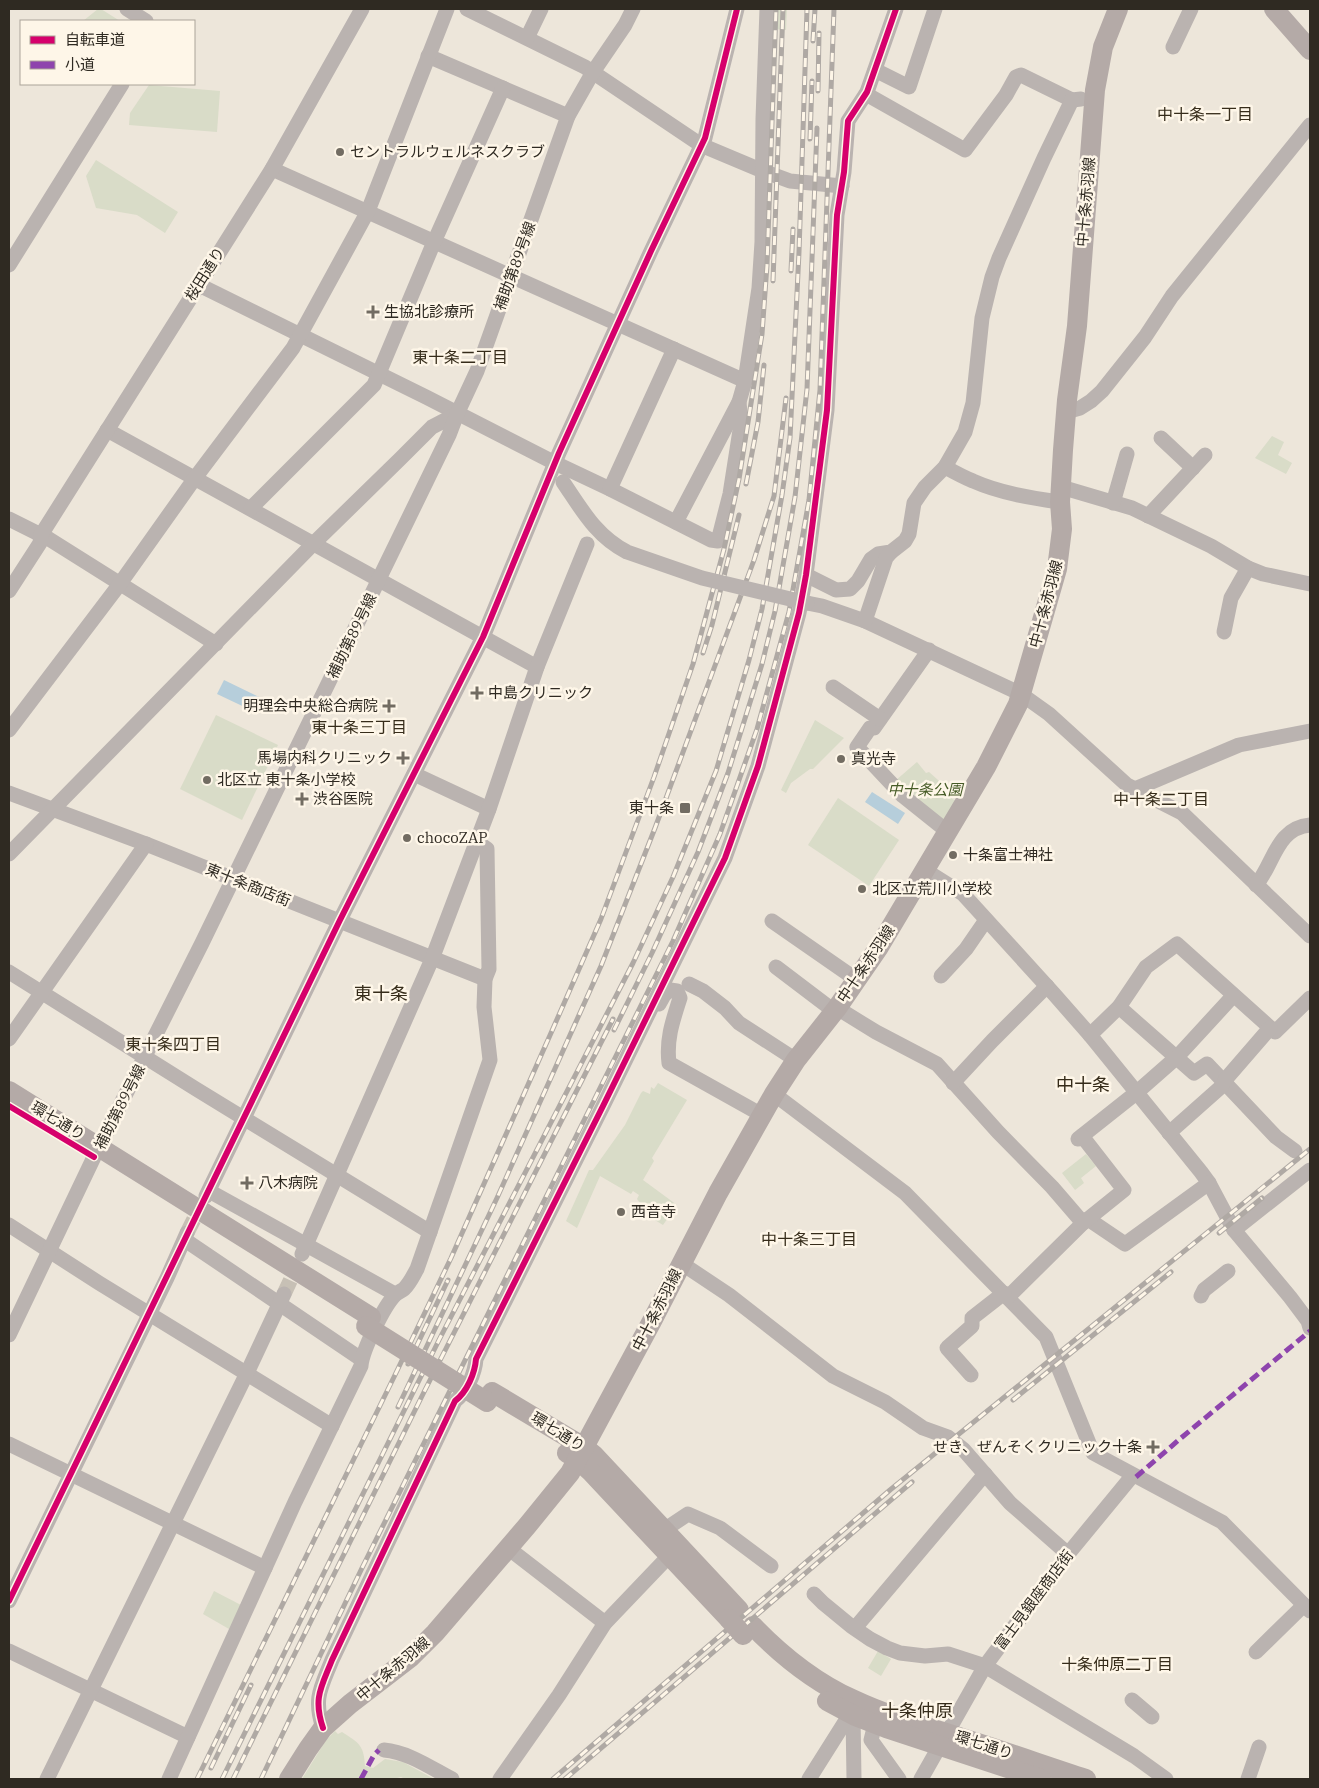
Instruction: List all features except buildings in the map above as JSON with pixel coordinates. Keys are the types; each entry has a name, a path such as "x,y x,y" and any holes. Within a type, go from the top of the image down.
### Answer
{"main road":[{"name":"中十条赤羽線","path":"290,1779 323,1728 342,1710 425,1644 570,1473 718,1193 774,1094 796,1060 880,947 965,805 1003,735 1021,694 1057,569 1062,528 1060,495 1066,412 1077,326 1097,73 1103,47 1118,9"},
{"path":"1274,9 1310,50"},
{"name":"環七通り","path":"9,1091 97,1152 581,1453 669,1556 734,1615"},
{"name":"環七通り","path":"9,1106 97,1152"},
{"name":"環七通り","path":"581,1453 594,1455 664,1530 748,1630 768,1660 795,1681 851,1714 875,1724 944,1740 1086,1779"},
{"name":"環七通り","path":"748,1630 829,1687 854,1700 1034,1778"}],"street":[{"path":"127,9 144,20"},
{"name":"桜田通り","path":"9,592 40,543 41,535 272,169 362,9"},
{"path":"9,730 293,348 368,211 446,9"},
{"path":"467,9 593,72 701,145 790,181 842,186"},
{"path":"527,38 541,9"},
{"name":"補助第89号線","path":"9,1335 449,435 477,371 568,116 633,9"},
{"path":"395,1294 304,1250 208,1193 340,920 483,637 554,463 705,138 737,9"},
{"path":"676,522 739,402 745,381 759,288 766,9"},
{"path":"323,1728 318,1714 318,1701 345,1630 455,1400 459,1397 475,1371 476,1359 725,858 741,816 770,724 799,613 806,576 827,410 837,215 842,186 848,120 866,94 896,9"},
{"path":"875,70 910,86 935,9"},
{"path":"1173,47 1190,9"},
{"path":"428,56 568,116"},
{"path":"866,94 965,150 1006,95 1016,78 1021,75 1072,100 1095,98"},
{"path":"9,265 121,85"},
{"path":"251,508 374,385 434,242 503,88"},
{"path":"865,621 886,558 905,541 909,534 914,503 925,487 945,467 970,420 982,318 996,265 1072,100"},
{"path":"1066,412 1080,408 1102,391 1145,337 1172,296 1310,125"},
{"path":"272,169 745,381"},
{"path":"199,285 711,540 718,541 730,494 741,424 739,402"},
{"path":"610,489 674,350"},
{"path":"9,854 313,544 432,427 457,414"},
{"path":"107,430 537,667"},
{"path":"1161,438 1193,468"},
{"path":"1113,504 1127,454"},
{"path":"1148,516 1205,455"},
{"path":"554,463 563,482 597,530 616,546 627,552 702,578 822,606 865,621 1021,694 1075,736 1120,780 1182,813 1310,936"},
{"path":"945,467 972,481 1034,498 1060,495 1132,508 1211,546 1248,568 1263,574 1310,584"},
{"path":"9,519 41,535 216,644"},
{"path":"304,1250 432,959 489,809 537,667 587,544"},
{"path":"806,576 836,590 847,590 856,585 871,559 878,554 891,552"},
{"path":"1224,632 1231,598 1248,568"},
{"path":"929,650 874,728 870,728 857,747 903,796 948,832"},
{"path":"833,687 880,719"},
{"path":"1135,789 1239,745 1310,731"},
{"path":"414,774 489,809"},
{"name":"東十条商店街","path":"9,793 146,844 485,979"},
{"path":"1256,885 1283,839 1298,827 1310,825"},
{"path":"169,1779 361,1366 362,1359 387,1306 395,1294 406,1287 417,1269 490,1060 484,1006 485,979 489,969 487,849 477,842"},
{"path":"9,1039 146,844"},
{"path":"925,870 962,894 1090,1035 1209,1183 1234,1230 1296,1305 1308,1321 1310,1328"},
{"path":"941,976 966,949 986,920"},
{"path":"772,921 857,980"},
{"path":"1090,1035 1119,1007 1146,967 1177,944 1275,1032 1310,998"},
{"path":"776,967 835,1009 936,1064 998,1132 1085,1221 1124,1244 1209,1183"},
{"path":"9,972 430,1232"},
{"path":"689,984 703,991 725,1008 739,1023 796,1060"},
{"path":"953,1083 1047,986"},
{"path":"649,1013 654,1011 664,995 670,990 677,991 680,998 669,1033 667,1048 669,1062 762,1115"},
{"path":"971,1375 946,1348 972,1326 972,1318 1006,1295 1085,1221 1124,1190 1080,1138 1177,1057 1234,996"},
{"path":"1119,1007 1194,1073 1207,1064 1276,1138 1295,1151"},
{"path":"1169,1133 1224,1083 1270,1028"},
{"path":"774,1094 905,1193 1047,1339 1094,1453 1222,1522 1307,1608 1256,1652"},
{"path":"1234,1230 1310,1170"},
{"path":"9,1225 148,1314 332,1426"},
{"path":"9,1601 13,1579 70,1475 186,1236 282,1299 362,1359"},
{"path":"682,1263 729,1295 833,1376 885,1402 926,1430 948,1437 963,1448 1015,1508 1068,1554"},
{"path":"1201,1296 1204,1290 1228,1271"},
{"path":"47,1779 282,1299"},
{"path":"9,1444 266,1568"},
{"path":"855,1628 985,1474"},
{"name":"富士見銀座商店街","path":"921,1779 985,1666 1068,1554 1133,1475"},
{"path":"664,1530 688,1514 720,1528 771,1566"},
{"path":"508,1548 605,1623"},
{"path":"500,1779 559,1695 605,1623 669,1556"},
{"path":"814,1594 822,1603 870,1639 900,1652 925,1656 948,1654 985,1666 1134,1756 1166,1779"},
{"path":"9,1651 188,1737"},
{"path":"1132,1700 1152,1717"},
{"path":"809,1779 851,1714"},
{"path":"851,1714 854,1779"},
{"path":"875,1724 871,1740 899,1779"},
{"path":"1248,1779 1259,1747"},
{"path":"384,1750 392,1750 452,1779"}],"green space":[{"path":"98,9 101,9 118,20 84,20"},
{"path":"773,9 787,9 786,30 773,29"},
{"path":"149,85 220,91 217,132 129,125 130,113"},
{"path":"96,160 178,212 165,233 137,215 96,208 86,176"},
{"path":"1272,436 1284,442 1278,455 1292,463 1286,474 1255,458"},
{"path":"216,715 278,745 242,820 180,789"},
{"path":"815,720 844,738 813,769 810,769 791,783 786,793 781,790"},
{"name":"中十条公園","path":"917,762 926,773 929,772 947,788 945,791 949,797 958,802 947,823 895,781"},
{"path":"838,798 899,840 869,886 808,845"},
{"path":"658,1083 687,1100 652,1158 654,1161 643,1180 677,1205 663,1225 650,1217 653,1212 640,1203 637,1199 639,1195 633,1191 631,1194 600,1176 577,1228 566,1221 589,1170 593,1170 625,1125 641,1093 643,1091 650,1094 651,1087 654,1089"},
{"path":"1086,1154 1096,1166 1081,1178 1084,1183 1075,1190 1062,1173"},
{"path":"214,1591 241,1605 229,1629 203,1614"},
{"path":"878,1651 891,1659 881,1676 868,1668"},
{"path":"335,1731 338,1734 342,1732 359,1745 362,1749 365,1766 373,1768 385,1759 403,1762 434,1779 405,1779 401,1777 393,1779 302,1779 326,1740"}],"water":[{"path":"224,680 261,698 255,712 217,694"},
{"path":"872,792 905,813 898,824 865,802"}],"tunnel":[{"path":"187,1233 203,1201"},
{"path":"284,1294 299,1262"}],"railway":[{"path":"197,1779 451,1258 601,919 654,777 693,664 724,549 739,479 762,334 767,265 776,9"},
{"path":"773,281 783,9"},
{"path":"222,1779 439,1340 633,963 673,877 716,771 762,609 790,438 799,252 807,9"},
{"path":"813,41 815,9"},
{"path":"261,1779 362,1568 673,941 720,834 757,729 789,612 809,500 820,390 834,9"},
{"path":"818,91 819,33"},
{"path":"810,139 812,81"},
{"path":"614,1030 652,953 698,852 728,773 762,664 775,611 795,497 807,389 817,128"},
{"path":"791,271 793,229"},
{"path":"746,484 758,422 764,365"},
{"path":"398,1407 497,1198 601,966 655,828 754,560 774,496 786,398"},
{"path":"703,653 712,625 739,515"},
{"path":"233,1779 425,1390 613,1019"},
{"path":"553,1779 890,1490 1310,1149"},
{"path":"1219,1233 1262,1198"},
{"path":"1013,1400 1171,1272"},
{"path":"408,1364 448,1280"},
{"path":"565,1779 912,1482"},
{"path":"211,1768 251,1685"}],"marked path":[{"path":"1136,1477 1310,1331"},
{"path":"361,1779 374,1755 379,1750"}],"cycle path":[{"path":"9,1601 340,920 483,637 559,453 705,138 737,9"},
{"path":"323,1728 319,1709 320,1693 332,1660 455,1401 470,1382 476,1359 725,858 758,766 799,613 806,575 827,410 837,215 844,172 848,121 867,92 896,9"},
{"path":"9,1106 94,1157"}],"place":[{"name":"セントラルウェルネスクラブ","path":"340,152"},
{"name":"生協北診療所","path":"373,312"},
{"name":"中島クリニック","path":"477,693"},
{"name":"明理会中央総合病院","path":"389,706"},
{"name":"馬場内科クリニック","path":"403,758"},
{"name":"真光寺","path":"841,759"},
{"name":"北区立 東十条小学校","path":"207,780"},
{"name":"渋谷医院","path":"302,799"},
{"name":"東十条","path":"685,808"},
{"name":"chocoZAP","path":"407,838"},
{"name":"十条富士神社","path":"953,855"},
{"name":"北区立荒川小学校","path":"862,889"},
{"name":"八木病院","path":"247,1183"},
{"name":"西音寺","path":"621,1212"},
{"name":"せき、ぜんそくクリニック十条","path":"1153,1447"}],"district":[{"name":"中十条一丁目","path":"1205,114"},
{"name":"東十条二丁目","path":"460,357"},
{"name":"東十条三丁目","path":"359,727"},
{"name":"中十条二丁目","path":"1161,799"},
{"name":"東十条","path":"381,994"},
{"name":"東十条四丁目","path":"173,1044"},
{"name":"中十条","path":"1083,1085"},
{"name":"中十条三丁目","path":"809,1239"},
{"name":"十条仲原二丁目","path":"1117,1664"},
{"name":"十条仲原","path":"917,1711"}]}
